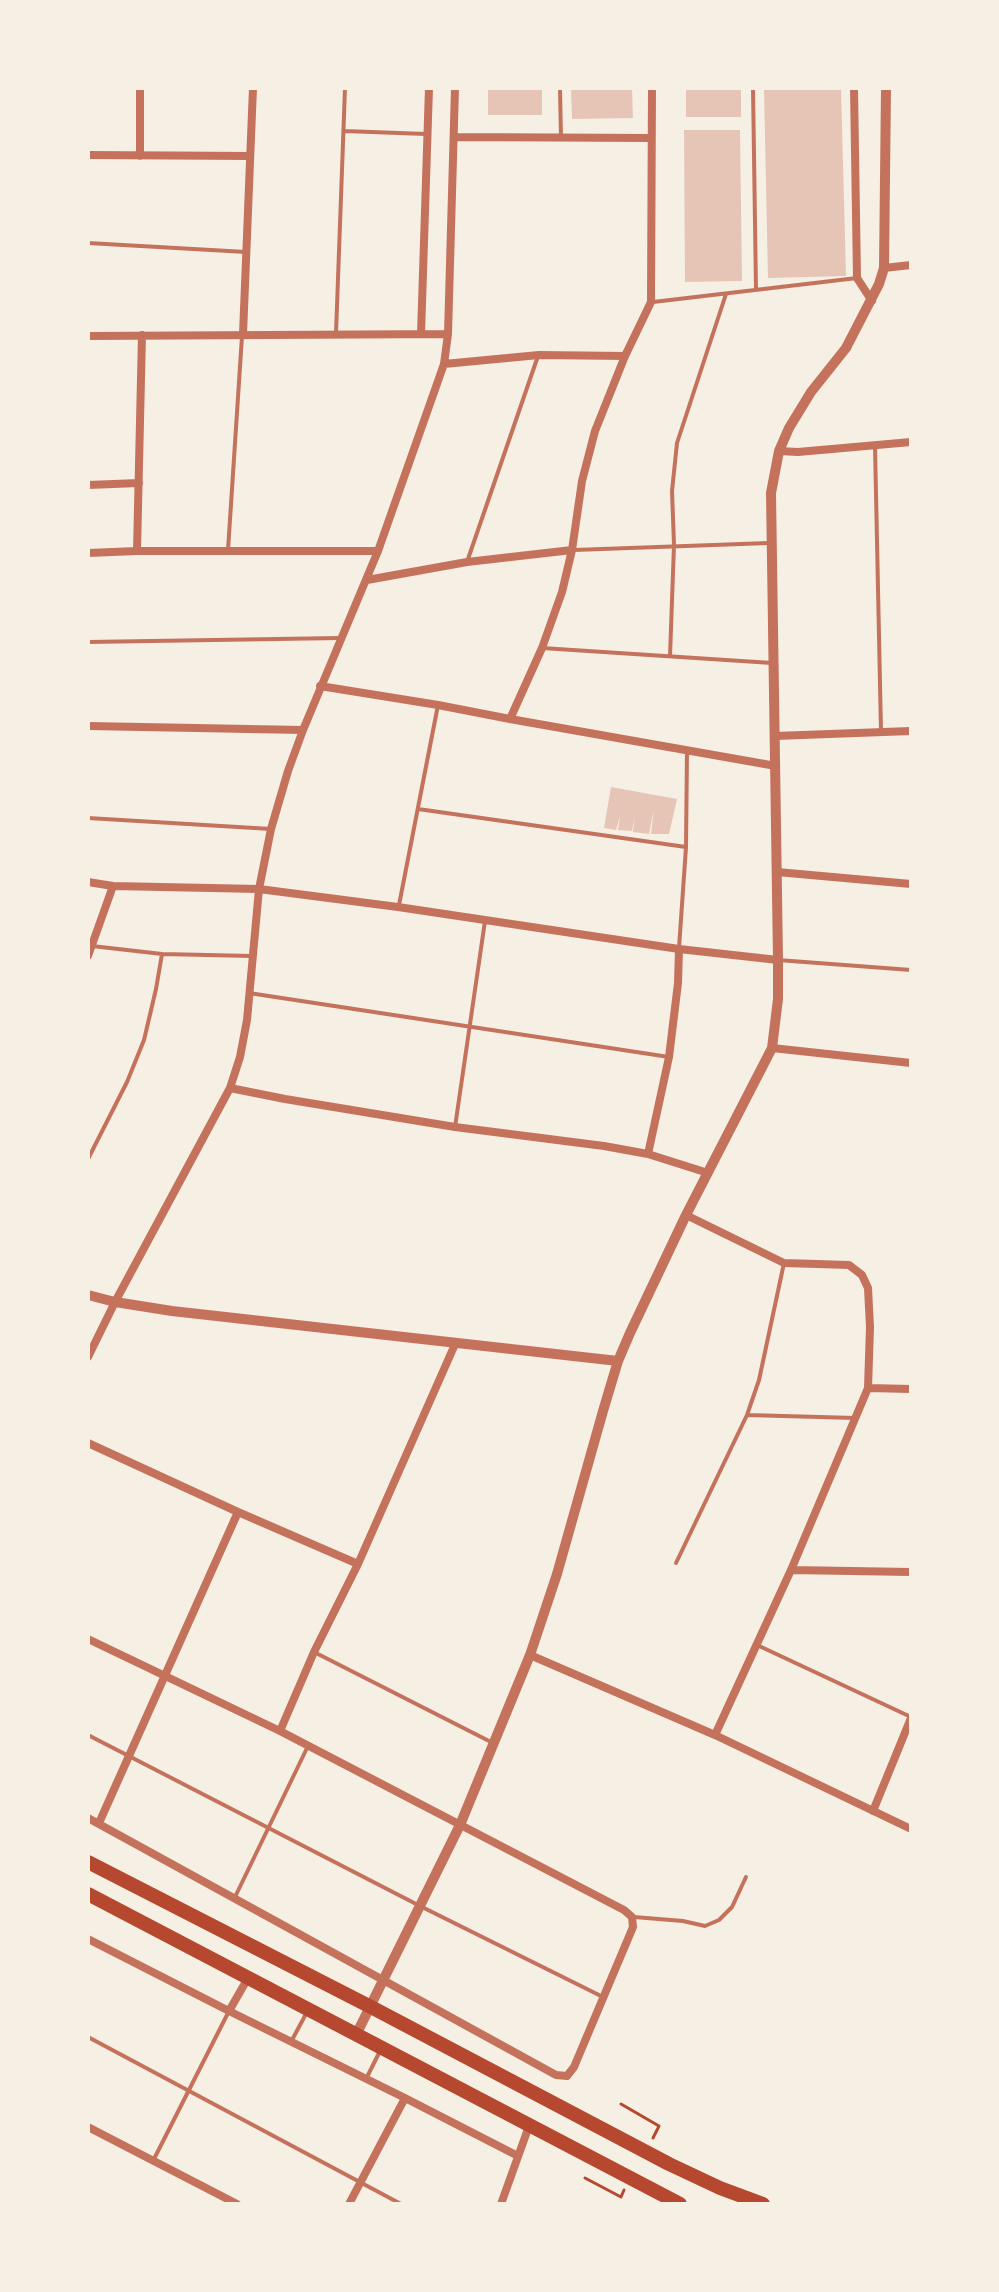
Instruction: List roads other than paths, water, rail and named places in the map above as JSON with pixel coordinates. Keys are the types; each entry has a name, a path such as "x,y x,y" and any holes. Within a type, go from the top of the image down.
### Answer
{"highway":[{"path":"88,1862 669,2164 763,2204"},
{"path":"88,1894 680,2204"}],"street":[{"path":"140,88 140,156"},
{"path":"243,334 253,88"},
{"path":"421,334 429,88"},
{"path":"88,1357 91,1343 230,1088 242,1045 259,889 271,829 288,771 320,686 367,580 444,364 448,334 455,88"},
{"path":"510,719 542,648 562,592 582,481 595,431 651,302 652,88"},
{"path":"854,88 857,278 872,301"},
{"path":"356,2035 460,1825 530,1655 557,1574 618,1361 686,1215 772,1048 776,1029 778,960 771,493 779,451 789,428 811,392 846,348 872,301 884,268 886,88"},
{"path":"455,137 651,138"},
{"path":"88,155 250,156"},
{"path":"884,268 911,265"},
{"path":"88,336 448,334"},
{"path":"137,551 142,335"},
{"path":"444,364 539,355 625,356"},
{"path":"779,451 911,442"},
{"path":"88,485 139,483"},
{"path":"367,580 467,562 572,550"},
{"path":"88,553 378,551"},
{"path":"320,686 776,766"},
{"path":"88,726 303,730"},
{"path":"775,736 911,731"},
{"path":"777,872 911,884"},
{"path":"88,882 113,886 259,889 679,949 778,960"},
{"path":"88,956 113,886"},
{"path":"648,1154 669,1057 679,949"},
{"path":"772,1048 911,1063"},
{"path":"230,1088 455,1127 604,1146 648,1154 708,1173"},
{"path":"686,1215 784,1263 849,1265 862,1275 868,1288 868,1388 791,1570 715,1735"},
{"path":"88,1295 201,1315 618,1361"},
{"path":"280,1731 456,1342"},
{"path":"868,1388 911,1389"},
{"path":"88,1443 358,1564"},
{"path":"99,1823 238,1512"},
{"path":"791,1570 911,1572"},
{"path":"88,1639 280,1731 624,1910 632,1917 633,1927 574,2067 567,2076 556,2075 88,1818"},
{"path":"530,1655 715,1735 911,1829"},
{"path":"873,1811 911,1718"},
{"path":"88,1939 518,2156"},
{"path":"229,2011 248,1978"},
{"path":"349,2204 405,2098"},
{"path":"501,2204 529,2126"},
{"path":"88,2127 237,2204"}],"lane":[{"path":"336,333 345,88"},
{"path":"560,88 561,138"},
{"path":"753,88 756,291"},
{"path":"344,131 429,134"},
{"path":"88,243 246,252"},
{"path":"651,302 857,278"},
{"path":"670,656 674,545 672,491 677,443 726,294"},
{"path":"228,550 243,334"},
{"path":"467,562 539,355"},
{"path":"875,446 881,733"},
{"path":"572,550 771,543"},
{"path":"88,642 340,638"},
{"path":"542,648 774,664"},
{"path":"398,907 438,705"},
{"path":"679,949 686,847 687,751"},
{"path":"418,809 686,847"},
{"path":"88,818 271,829"},
{"path":"455,1127 485,921"},
{"path":"92,946 162,954 252,956"},
{"path":"88,1159 127,1082 144,1040 162,954"},
{"path":"778,960 911,970"},
{"path":"249,993 669,1057"},
{"path":"676,1563 747,1415 759,1380 784,1263"},
{"path":"747,1415 855,1418"},
{"path":"756,1645 911,1718"},
{"path":"314,1652 493,1743"},
{"path":"88,1735 604,1998"},
{"path":"235,1897 308,1746"},
{"path":"632,1917 705,1926 719,1920 732,1907 746,1877"},
{"path":"291,2042 308,2010"},
{"path":"153,2160 229,2011"},
{"path":"88,2037 401,2204"},
{"path":"365,2079 382,2049"}]}
